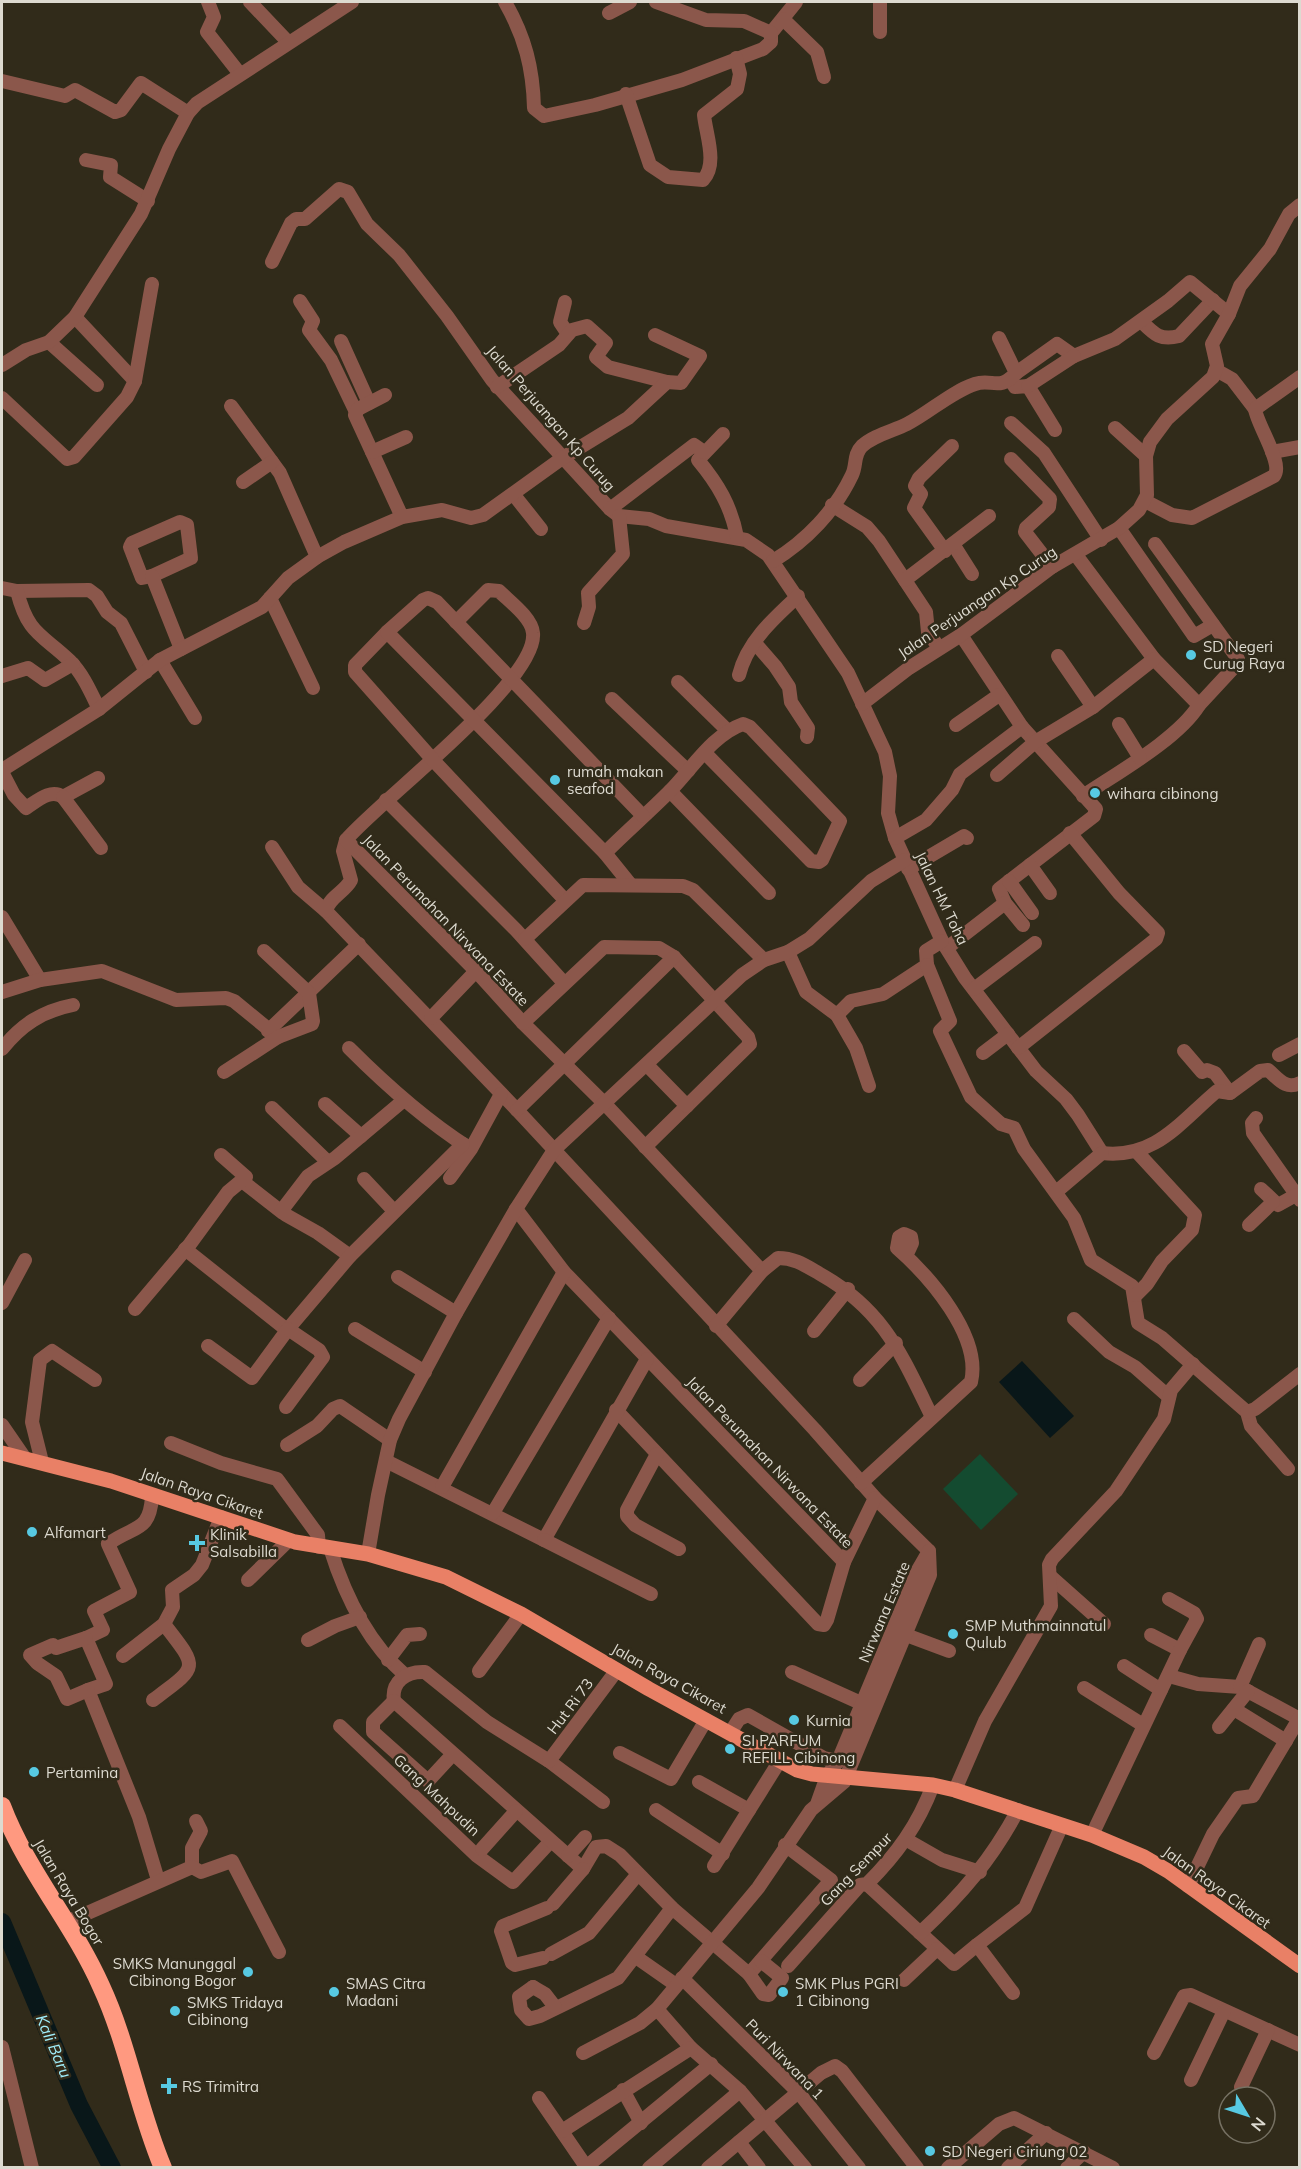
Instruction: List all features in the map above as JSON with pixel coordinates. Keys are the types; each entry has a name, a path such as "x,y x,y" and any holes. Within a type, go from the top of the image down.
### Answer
{"highway":[{"name":"Jalan Raya Bogor","path":"2,1806 27,1858 101,1986 150,2168"},
{"name":"Jalan Raya Bogor","path":"2,1832 76,1960 120,2057 163,2168"}],"main road":[{"name":"Jalan Raya Cikaret","path":"2,1453 42,1462 289,1540 368,1554 446,1577 521,1614 779,1762 797,1770 827,1776 933,1785 955,1790 1092,1835 1144,1857 1299,1966"}],"street":[{"path":"208,2 214,14 207,32 240,74"},
{"path":"250,2 288,42"},
{"path":"2,364 26,350 49,342 75,317 148,201 162,163 188,113 207,94 352,2"},
{"path":"506,2 526,44 536,112 544,116 595,105 626,94 682,80 763,49 771,42 771,33 796,2"},
{"path":"609,13 630,2"},
{"path":"656,2 706,20 744,21 771,33"},
{"path":"880,2 880,32"},
{"path":"783,19 817,52 824,77"},
{"path":"626,94 650,165 668,177 703,180 708,173 710,153 704,116 737,89 740,74 736,58"},
{"path":"2,81 65,96 73,90 88,96 109,110 118,112 141,83 188,113"},
{"path":"86,160 111,165 109,175 111,178 148,201"},
{"name":"Jalan Perjuangan Kp Curug","path":"272,262 291,223 296,219 305,219 339,189 348,192 367,224 399,255 497,387 561,459 614,513"},
{"path":"1216,370 1232,379 1255,409 1256,419 1272,452 1277,469 1274,476 1192,518 1172,515 1145,501 1146,456 1150,442 1158,430 1213,377 1216,370 1212,344 1229,314 1240,286 1270,249 1289,214 1299,205"},
{"path":"999,338 1015,387 1028,386 1074,356 1115,339 1190,282 1229,314"},
{"path":"2,398 69,460 79,453 127,398 135,381 152,284"},
{"path":"1141,321 1161,339 1179,336 1213,300"},
{"path":"300,301 313,321 309,330 331,360 402,517"},
{"path":"565,302 560,322 568,334"},
{"path":"75,317 135,381"},
{"path":"497,387 559,345 572,330 587,326 606,343 597,355 598,360 608,367 668,382 683,382 700,358 694,352 655,335"},
{"path":"341,341 369,403"},
{"path":"49,342 97,385"},
{"path":"772,561 804,541 849,480 854,471 855,454 863,445 906,424 976,383 996,385 1013,376 1057,344 1074,356"},
{"path":"1255,409 1299,377"},
{"path":"101,848 63,797 59,794 50,794 23,807 2,771 99,710 160,660 248,615 270,598 288,578 317,557 344,542 402,517 442,510 471,518 483,515 514,495 561,459 628,418 668,382"},
{"path":"1028,386 1055,430"},
{"path":"356,412 385,395"},
{"path":"231,406 272,462 294,503 317,557"},
{"path":"1011,423 1044,453 1101,540"},
{"path":"1115,428 1146,456"},
{"path":"723,434 698,460 719,485 734,521 737,537"},
{"path":"372,452 406,437"},
{"path":"614,513 694,445 704,452"},
{"path":"952,446 919,478 915,486 921,494 914,508 972,574"},
{"path":"1272,452 1299,447"},
{"path":"1011,459 1050,499 1049,507 1026,528 1025,532 1052,567"},
{"path":"243,482 272,462"},
{"path":"514,495 541,529"},
{"name":"Jalan Perjuangan Kp Curug","path":"862,704 939,648 961,635 1052,567 1119,528 1145,501"},
{"path":"832,505 867,527 926,612 928,632 939,648"},
{"path":"614,513 649,519 666,526 737,537 760,548 772,561 798,596 772,618 742,662 739,675"},
{"path":"584,623 589,607 581,593 623,554 614,513"},
{"path":"905,580 989,516"},
{"path":"180,522 185,523 191,558 152,576 146,578 139,575 130,547 132,543 180,522"},
{"path":"1119,528 1194,636 1213,625"},
{"path":"1083,796 1140,758 1195,713 1199,705 1237,664 1238,659 1155,544"},
{"path":"1076,555 1154,659 1199,705"},
{"path":"152,576 181,649"},
{"path":"2,588 17,591 88,590 93,593 107,612 121,623 146,672"},
{"path":"326,911 330,902 346,888 351,880 343,851 346,840 386,800 432,760 511,680 530,649 534,634 532,626 499,591 488,590 456,622"},
{"path":"17,591 23,611 33,629 73,664 86,683 99,710"},
{"name":"Jalan HM Toha","path":"798,596 848,674 885,752 890,776 888,813 895,838 945,944 974,989 1018,1048 1047,1083 1066,1099 1102,1153"},
{"path":"1177,612 1192,597"},
{"path":"270,598 313,688"},
{"path":"565,900 432,760 355,672 355,665 387,632 428,598 437,602 643,816"},
{"path":"387,632 604,853 630,884"},
{"path":"961,635 1022,727 1060,767 1083,796 1095,806 1096,812 999,890 1005,903 1023,925"},
{"path":"755,643 789,687 791,702 808,728 807,737"},
{"path":"1058,656 1093,707"},
{"path":"997,775 1035,742 1093,707 1154,659"},
{"path":"160,660 195,718"},
{"path":"2,676 28,668 45,680 73,664"},
{"path":"678,682 727,730"},
{"path":"956,724 999,695"},
{"path":"612,699 688,771"},
{"path":"604,853 670,791 688,771 705,753 727,730 743,724 750,727 839,818 840,825 822,860 811,861 705,753"},
{"path":"1119,724 1140,758"},
{"path":"895,838 926,820 952,790 960,774 1022,727"},
{"path":"63,797 98,778"},
{"path":"670,791 769,893"},
{"path":"386,800 525,939 564,983"},
{"path":"1018,1048 1156,939 1158,933 1119,893 1070,833"},
{"path":"368,1554 390,1440 456,1313 516,1209 554,1150 606,1105 713,1000 764,960 788,952 809,939 871,881 964,836 967,838"},
{"name":"Jalan Perumahan Nirwana Estate","path":"346,840 476,971 523,1023 606,1105 762,1271"},
{"path":"272,847 298,887 359,944 518,1110 716,1326 815,1430 875,1498"},
{"path":"1030,865 1050,894"},
{"path":"1009,881 1032,913"},
{"path":"525,939 584,885 683,886 693,890 764,960"},
{"path":"1005,903 945,944 926,951 927,965 950,1021 940,1031 971,1097 1001,1124 1014,1128 1024,1149 1081,1230 1091,1260 1128,1281 1136,1295 1135,1314 1138,1323 1162,1338 1247,1412 1251,1425 1288,1469"},
{"path":"2,917 40,980"},
{"path":"974,989 1035,943"},
{"path":"224,1072 273,1034 309,993 359,944"},
{"name":"Jalan Perumahan Nirwana Estate","path":"523,1023 564,983 608,946 659,948 674,957 748,1037 750,1044 645,1147"},
{"path":"264,951 309,993 313,1014 312,1024 273,1034"},
{"path":"788,952 806,992 837,1015 856,1048 869,1086"},
{"path":"518,1110 674,957"},
{"path":"837,1015 851,1001 883,994 927,965"},
{"path":"2,992 40,980 102,971 176,1000 226,998 234,1000 273,1034"},
{"path":"431,1018 476,971"},
{"path":"2,1049 20,1029 46,1011 73,1005"},
{"path":"983,1053 1008,1034"},
{"path":"1279,1055 1299,1044"},
{"path":"349,1048 404,1100 443,1132 467,1146"},
{"path":"1184,1051 1202,1072 1207,1070 1215,1073 1230,1093"},
{"path":"647,1065 687,1106"},
{"path":"1056,1192 1102,1153 1137,1152 1153,1146 1216,1091 1230,1093 1260,1071 1268,1070 1285,1086 1292,1087 1299,1083"},
{"path":"450,1178 467,1146 501,1094"},
{"path":"283,1213 284,1208 308,1176 404,1100"},
{"path":"325,1104 361,1136"},
{"path":"272,1108 328,1162"},
{"path":"1256,1118 1252,1123 1252,1133 1298,1197 1283,1204 1273,1202 1261,1189"},
{"path":"208,1346 251,1378 287,1329 350,1256 394,1211 467,1146"},
{"path":"1136,1295 1147,1284 1162,1261 1192,1230 1195,1223 1195,1215 1137,1152"},
{"path":"135,1309 185,1249 228,1192 246,1177 221,1155"},
{"path":"364,1179 394,1211"},
{"path":"242,1181 283,1213 318,1233 350,1256"},
{"path":"1249,1225 1273,1202"},
{"name":"Jalan Perumahan Nirwana Estate","path":"516,1209 564,1272 844,1562 875,1498"},
{"path":"185,1249 287,1329 319,1350 323,1357 286,1407"},
{"path":"861,1483 971,1382 973,1363 960,1328 943,1298 906,1256"},
{"path":"716,1326 762,1271 777,1258 789,1258 848,1289 865,1304 896,1343 932,1417"},
{"path":"2,1303 26,1260"},
{"path":"442,1487 564,1272"},
{"path":"398,1277 456,1313"},
{"path":"814,1331 848,1289"},
{"path":"493,1513 609,1318"},
{"path":"1074,1319 1109,1352 1135,1367 1169,1397"},
{"path":"355,1329 424,1372"},
{"path":"860,1380 896,1343"},
{"path":"42,1462 32,1422 40,1360 52,1351 95,1380"},
{"path":"544,1540 647,1359"},
{"path":"955,1790 985,1721 1051,1606 1049,1565 1052,1559 1116,1491 1167,1413 1169,1397 1177,1382 1193,1364"},
{"path":"1247,1412 1255,1409 1299,1374"},
{"path":"287,1445 317,1426 333,1409 340,1406 390,1440"},
{"path":"616,1410 818,1624 824,1625 827,1620 844,1562"},
{"path":"2,1425 24,1457"},
{"path":"171,1443 221,1463 278,1479 318,1535 341,1584 360,1617 388,1660 405,1675"},
{"path":"657,1454 627,1510 627,1516 635,1525 679,1549"},
{"path":"386,1461 442,1487 651,1594"},
{"path":"86,1638 106,1684 67,1699 56,1676 37,1663 30,1655 53,1646 56,1648 86,1638 103,1630 94,1611 130,1592 108,1544 147,1521 151,1513 152,1496"},
{"name":"Nirwana Estate","path":"846,1777 928,1551 875,1498"},
{"path":"123,1656 164,1624 173,1607 172,1590 194,1575 202,1565 221,1517"},
{"path":"248,1580 289,1540"},
{"path":"1050,1576 1104,1624"},
{"path":"1092,1835 1197,1616 1169,1599"},
{"path":"479,1671 521,1614"},
{"path":"308,1640 334,1626 360,1617"},
{"path":"153,1700 186,1675 191,1664 189,1657 164,1624"},
{"path":"900,1633 949,1651"},
{"name":"Nirwana Estate","path":"827,1776 838,1761 863,1704 900,1633"},
{"path":"388,1660 408,1635 420,1634"},
{"path":"1151,1635 1180,1650"},
{"path":"1219,1727 1234,1709 1244,1689 1259,1644"},
{"path":"1124,1665 1161,1690"},
{"name":"Hut Ri 73","path":"549,1761 617,1670"},
{"path":"583,1869 394,1701 393,1690 405,1675 417,1671 429,1674 487,1722 549,1761 603,1802"},
{"path":"792,1672 863,1704"},
{"path":"1169,1676 1198,1684 1244,1689 1299,1718 1253,1796 1238,1798 1219,1826 1199,1858 1188,1886"},
{"path":"1084,1688 1143,1725"},
{"path":"87,1690 140,1817 158,1880"},
{"path":"394,1701 376,1719 372,1728 373,1732 428,1781"},
{"path":"1234,1709 1286,1741"},
{"path":"730,1733 739,1719 748,1715 824,1758 838,1761"},
{"path":"620,1753 671,1779 706,1720"},
{"name":"Gang Mahpudin","path":"340,1726 476,1855 514,1882 550,1842"},
{"path":"415,1797 453,1754"},
{"path":"714,1866 779,1762"},
{"path":"583,2053 640,2022 657,2009 758,1888 785,1845 817,1804 827,1776"},
{"path":"817,1804 831,1796 846,1777"},
{"path":"699,1782 749,1810"},
{"name":"Gang Sempur","path":"788,1966 860,1885 867,1884 907,1840 933,1785"},
{"path":"656,1810 723,1854"},
{"path":"920,1933 960,1896 980,1872 1018,1810"},
{"path":"482,1849 516,1811"},
{"path":"192,1867 192,1848 201,1831 196,1821"},
{"path":"867,1884 954,1964 1025,1908 1062,1825"},
{"path":"568,1856 585,1837"},
{"path":"907,1840 942,1860 980,1872"},
{"path":"750,1974 831,1880 785,1845"},
{"path":"638,1874 589,1933 547,1956 522,1964 512,1963 501,1931 503,1926 550,1906 583,1869 596,1847 606,1846 638,1874 672,1908 750,1974 763,1994 769,1995 782,1978 761,1961"},
{"path":"66,1922 192,1867 201,1872 232,1861 235,1862 279,1952"},
{"path":"533,1988 520,1995 520,2006 525,2016 536,2018 618,1978 672,1908"},
{"path":"977,1945 1013,1992"},
{"path":"904,1980 937,1949"},
{"name":"Puri Nirwana 1","path":"636,1957 679,1981 799,2093 860,2168"},
{"path":"522,1964 533,1988 544,1994 555,2007"},
{"path":"1154,2053 1184,1996 1191,1995 1299,2045"},
{"path":"657,2009 691,2048 741,2091 805,2168"},
{"path":"1191,2080 1224,2011"},
{"path":"1242,2085 1268,2030"},
{"path":"2,2047 32,2168"},
{"path":"562,2131 691,2048"},
{"path":"539,2098 587,2167 711,2064"},
{"path":"708,2168 832,2066 840,2068 917,2168"},
{"path":"623,2090 641,2122"},
{"path":"649,2168 741,2091"},
{"path":"948,2168 1008,2118 1019,2118 1113,2168"},
{"path":"1008,2168 1046,2133"},
{"path":"739,2142 759,2168"},
{"path":"1067,2168 1084,2152"}],"green space":[{"path":"980,1454 1018,1494 981,1530 943,1489"}],"shaded area":[{"path":"1022,1361 1074,1416 1050,1438 999,1382"}],"waterway":[{"name":"Kali Baru","path":"2,1922 79,2105 112,2168"}],"place":[{"name":"SD Negeri Curug Raya","path":"1191,655"},
{"name":"rumah makan seafod","path":"555,780"},
{"name":"wihara cibinong","path":"1095,793"},
{"name":"Alfamart","path":"32,1532"},
{"name":"Klinik Salsabilla","path":"197,1543"},
{"name":"SMP Muthmainnatul Qulub","path":"953,1634"},
{"name":"Kurnia","path":"794,1720"},
{"name":"SI PARFUM REFILL Cibinong","path":"730,1749"},
{"name":"Pertamina","path":"34,1772"},
{"name":"SMKS Manunggal Cibinong Bogor","path":"248,1972"},
{"name":"SMAS Citra Madani","path":"334,1992"},
{"name":"SMK Plus PGRI 1 Cibinong","path":"783,1992"},
{"name":"SMKS Tridaya Cibinong","path":"175,2011"},
{"name":"RS Trimitra","path":"169,2086"},
{"name":"SD Negeri Ciriung 02","path":"930,2151"}]}
